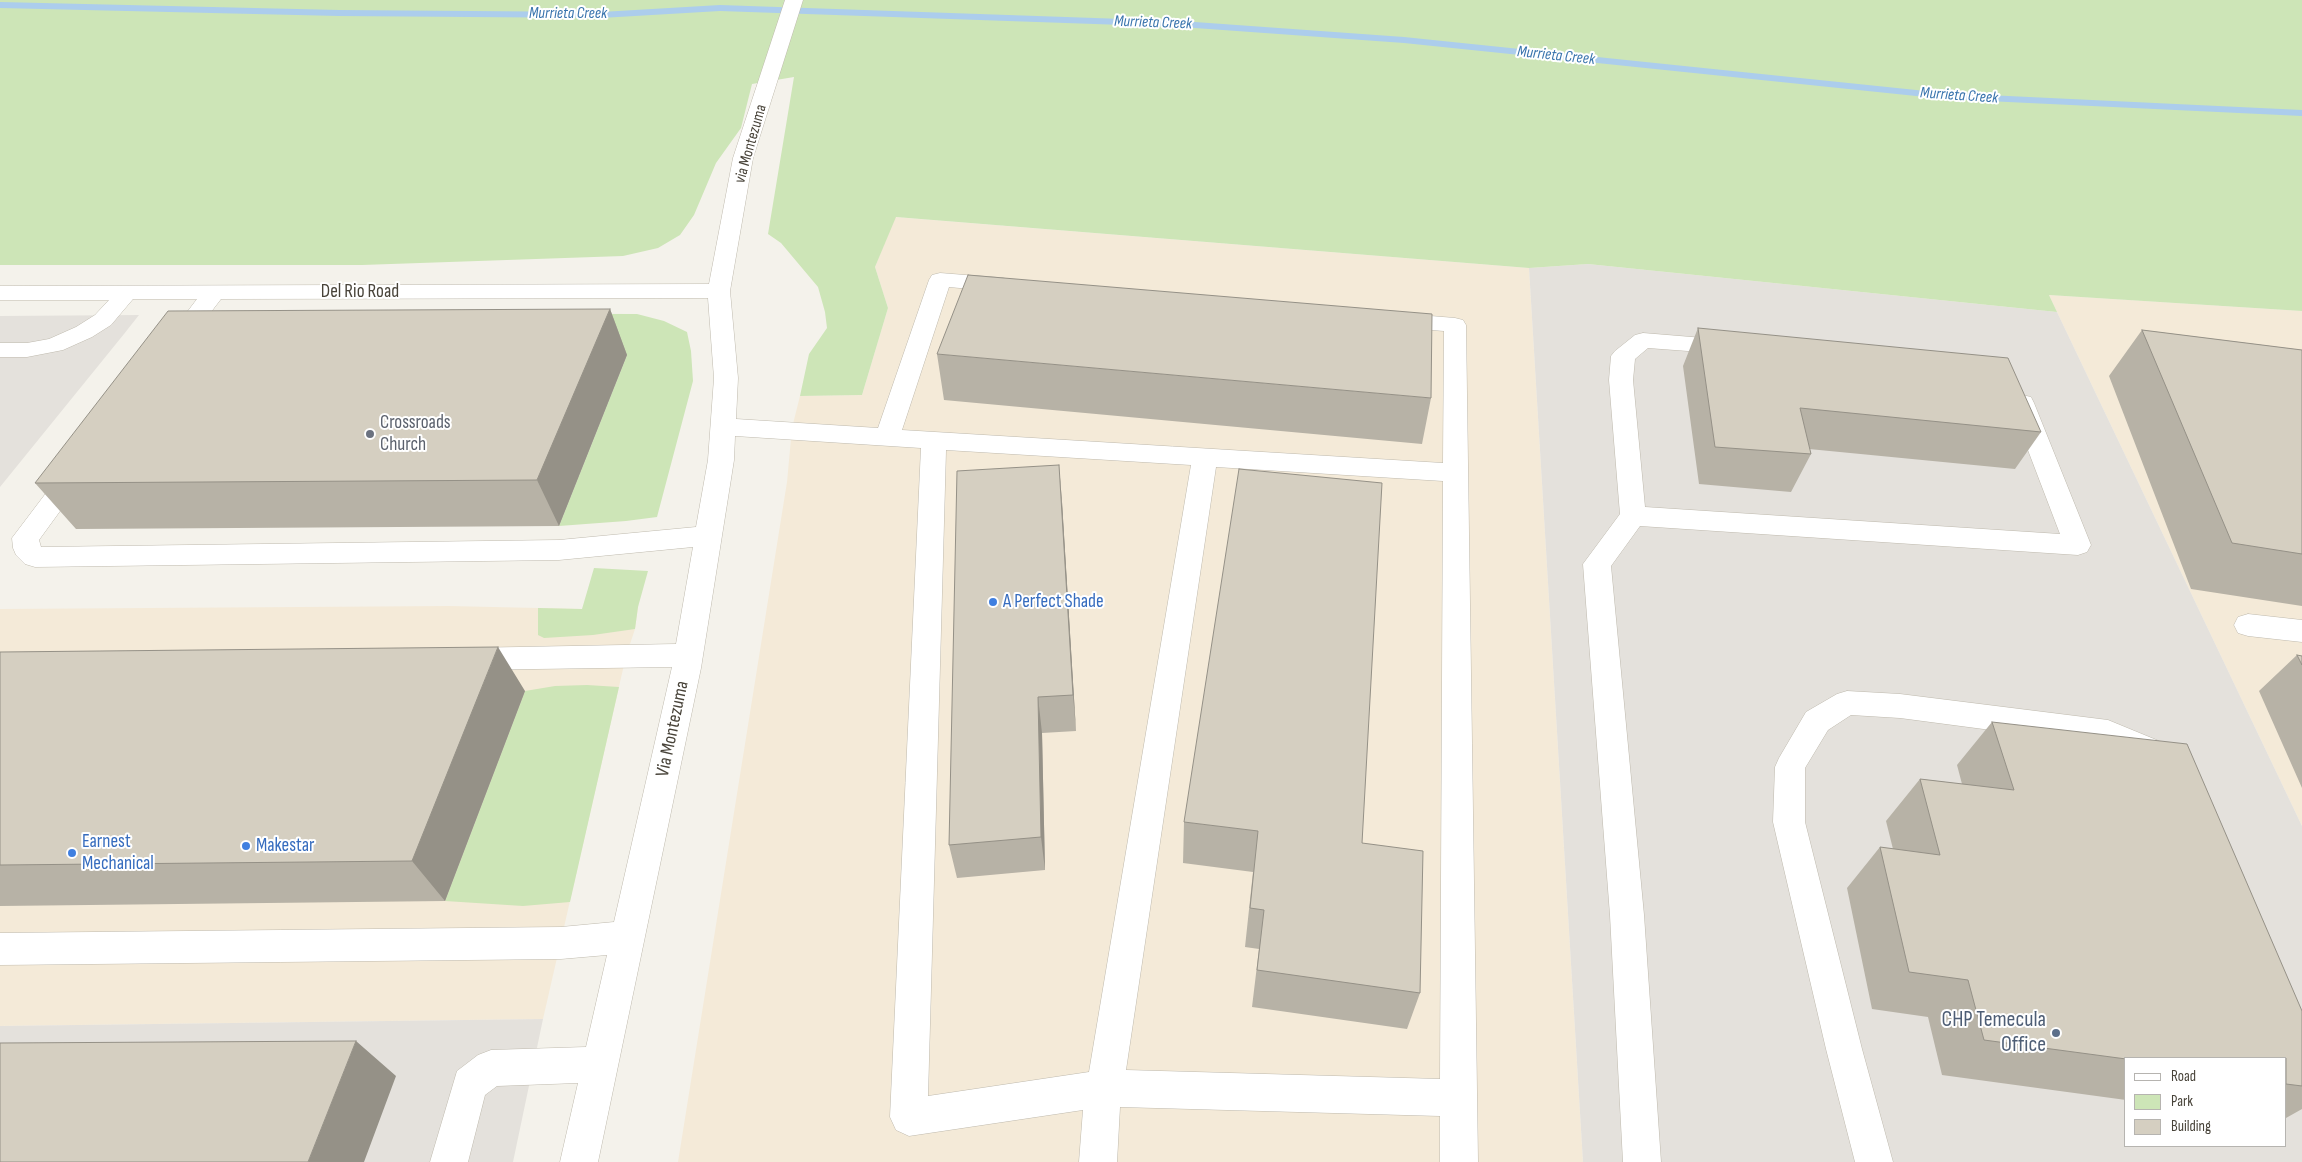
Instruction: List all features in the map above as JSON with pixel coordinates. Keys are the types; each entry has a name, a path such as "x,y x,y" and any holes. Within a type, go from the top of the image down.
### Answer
{"street":[{"name":"via Montezuma","path":"719,291 743,158 794,0"},
{"path":"887,437 940,280 1029,288"},
{"name":"Del Rio Road","path":"0,293 719,291"},
{"name":"Via Montezuma","path":"579,1162 688,655 722,460 726,378 719,291"},
{"path":"0,350 27,350 55,345 84,332 103,320 127,293"},
{"path":"165,356 214,293"},
{"path":"1376,318 1455,325 1460,1162"},
{"path":"1642,1162 1627,915 1597,564 1633,516 1621,380 1623,356 1643,340 1752,350"},
{"path":"1633,516 2078,545 2014,382"},
{"path":"723,427 1456,473"},
{"path":"934,440 909,1117 1105,1088 1459,1098"},
{"path":"1098,1162 1105,1088 1205,457"},
{"path":"86,459 25,538 26,548 35,557 559,550 708,536"},
{"path":"2248,625 2302,631"},
{"path":"437,659 688,655"},
{"path":"1874,1162 1844,1049 1789,822 1790,767 1818,720 1847,703 1900,706 2108,733 2157,754 2172,766"},
{"path":"0,949 561,943 628,937"},
{"path":"449,1162 470,1084 491,1068 600,1064"}],"shaded area":[{"path":"895,217 1529,268 1583,1162 678,1162 787,482 792,428 800,396 862,395 888,308 875,267"},
{"path":"1588,264 2057,312 2302,826 2302,1162 1583,1162 1529,268"},
{"path":"2049,295 2302,311 2302,826 2057,312"},
{"path":"139,315 124,334 0,487 0,316"},
{"path":"449,606 582,609 638,607 635,629 626,656 543,1019 0,1026 0,609"},
{"path":"543,1019 513,1162 0,1162 0,1026"}],"green space":[{"path":"0,0 2302,0 2302,311 2049,295 2057,312 1588,264 1529,268 896,217 875,267 888,308 862,395 800,396 809,354 827,328 825,312 818,287 781,243 768,234 794,77 752,84 741,128 716,163 694,215 680,235 658,248 623,256 362,265 0,265"},
{"path":"233,313 637,314 664,321 687,332 691,351 693,381 657,517 559,526 627,355"},
{"path":"594,568 648,571 638,607 635,629 593,635 544,638 538,635 538,608 582,609"},
{"path":"555,686 619,687 570,902 523,906 445,901 525,691"}],"building":[{"path":"968,275 1432,314 1431,398 937,354"},
{"name":"Crossroads Church","path":"610,309 537,480 35,483 168,311"},
{"path":"1698,328 2008,358 2041,432 1800,408 1811,454 1715,447"},
{"path":"2142,330 2302,350 2302,554 2232,543"},
{"path":"1059,465 1073,695 1038,697 1041,837 949,845 957,471"},
{"path":"1239,469 1382,483 1362,843 1423,851 1420,993 1257,970 1264,910 1250,908 1258,831 1184,822"},
{"path":"498,647 412,861 0,865 0,652"},
{"path":"2297,655 2302,656 2302,665"},
{"path":"1992,722 2187,744 2302,1011 2302,1086 2287,1084 2287,1057 2124,1057 2124,1059 1984,1040 1968,980 1909,972 1880,847 1940,855 1920,779 2014,790"},
{"path":"356,1041 308,1162 0,1162 0,1043"}],"waterway":[{"name":"Murrieta Creek","path":"0,5 339,13 601,15 720,8 1181,24 1404,40 1945,96 2302,113"}],"place":[{"name":"Crossroads Church","path":"370,434"},
{"name":"A Perfect Shade","path":"993,602"},
{"name":"Makestar","path":"246,846"},
{"name":"Earnest Mechanical","path":"72,853"},
{"name":"CHP Temecula Office","path":"2056,1033"}]}
